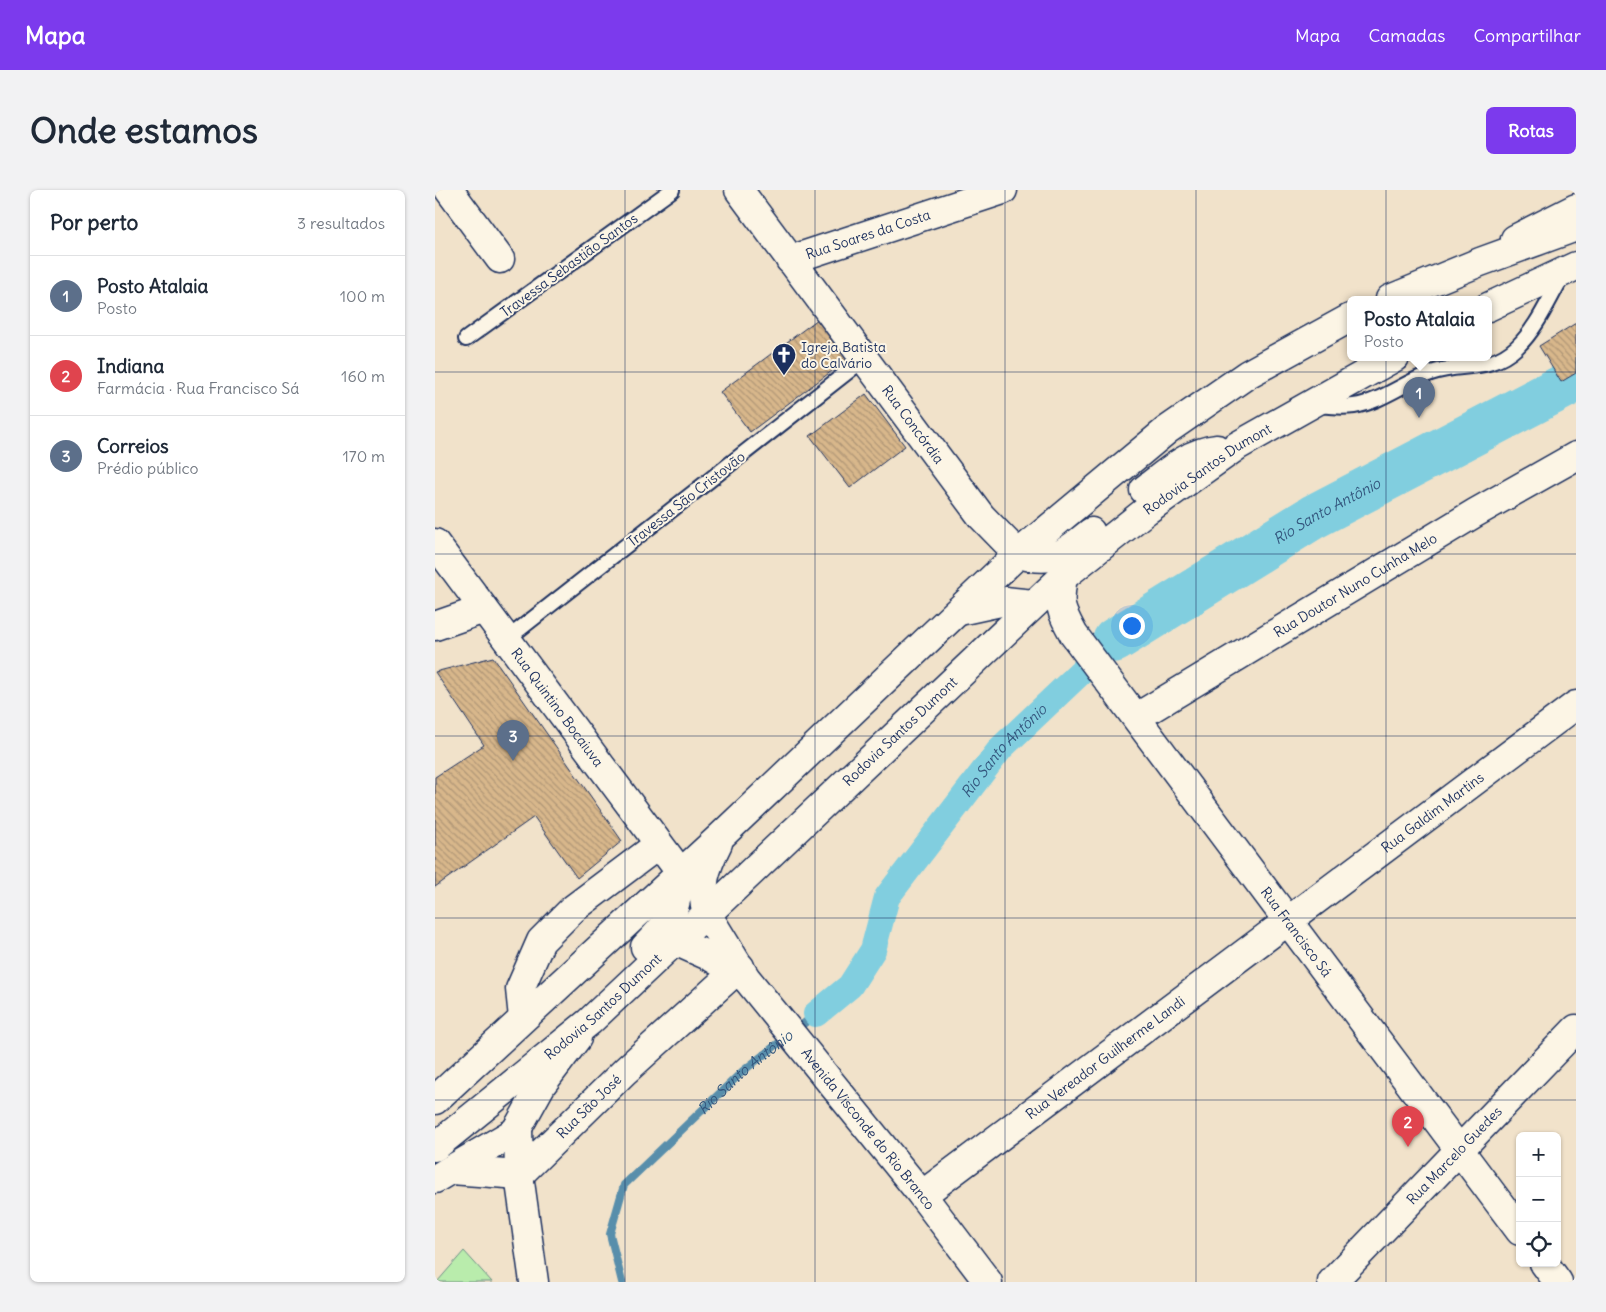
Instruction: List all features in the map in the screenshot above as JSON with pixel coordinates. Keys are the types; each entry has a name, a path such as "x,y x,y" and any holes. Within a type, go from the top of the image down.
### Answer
{"main road":[{"path":"449,190 500,259"},
{"name":"Rua Concórdia","path":"739,190 981,516 1019,554"},
{"name":"Rua Soares da Costa","path":"791,260 1003,190"},
{"path":"1480,262 1515,239 1576,208"},
{"path":"1397,296 1480,262 1576,227"},
{"path":"1492,305 1572,268"},
{"path":"438,1096 679,872 720,837 959,611 997,572 1167,430 1248,374 1347,320"},
{"name":"Rodovia Santos Dumont","path":"435,1147 589,1022 675,941 707,914 1063,577 1147,510 1237,446 1388,361"},
{"path":"1019,554 1038,559 1051,558 1067,551 1180,463 1212,450 1237,446"},
{"name":"Rua Doutor Nuno Cunha Melo","path":"1131,709 1576,456"},
{"name":"Rua Concórdia","path":"981,516 993,544 997,572"},
{"name":"Rua Quintino Bocaiuva","path":"435,543 679,872"},
{"name":"Rua Francisco Sá","path":"1063,577 1059,600 1062,612 1074,635"},
{"path":"959,611 1005,601 1034,604"},
{"name":"Rua Francisco Sá","path":"1034,604 1045,608 1074,635 1516,1226"},
{"path":"435,626 485,609"},
{"name":"Rua Galdim Martins","path":"1287,920 1576,705"},
{"path":"707,914 702,884 709,861 720,837"},
{"path":"523,1018 519,990 541,941 573,909 658,845"},
{"path":"443,1175 516,1131 542,1084 589,1022 601,997 624,967 663,929 673,916 677,900 679,872"},
{"name":"Avenida Visconde do Rio Branco","path":"707,914 740,973 770,1006 922,1195 988,1282"},
{"name":"Rua Vereador Guilherme Landi","path":"922,1195 1287,920"},
{"path":"675,941 711,957 740,973"},
{"name":"Rua São José","path":"519,1175 625,1071 740,973"},
{"name":"Rua Marcelo Guedes","path":"1333,1282 1576,1029"},
{"path":"518,1127 519,1175 534,1282"},
{"path":"443,1175 519,1175"},
{"path":"1547,1267 1558,1282"}],"lane":[{"name":"Travessa Sebastião Santos","path":"466,339 672,190"},
{"path":"1310,404 1339,408 1354,406 1371,401 1432,372 1481,366 1500,359 1516,348 1532,331 1572,268"},
{"name":"Travessa São Cristovão","path":"507,639 865,359"}],"green space":[{"path":"464,1251 492,1282 437,1282"}],"building":[{"name":"Igreja Batista do Calvário","path":"822,316 852,356 750,432 720,392"},
{"path":"1576,323 1576,373 1561,382 1539,346"},
{"path":"866,394 905,446 850,488 810,436"},
{"path":"493,657 622,841 577,878 534,817 435,887 435,777 484,745 435,672"}],"waterway":[{"name":"Rio Santo Antônio","path":"1115,640 1313,517 1576,380"},
{"name":"Rio Santo Antônio","path":"816,1014 850,986 873,950 887,897 1001,748 1115,640"},
{"name":"Rio Santo Antônio","path":"622,1282 610,1234 624,1185 743,1071 816,1014"}],"place":[{"name":"Igreja Batista do Calvário","path":"784,376"},
{"name":"Posto Atalaia","path":"1419,418"},
{"name":"Correios","path":"513,761"},
{"name":"Indiana","path":"1408,1147"}]}
